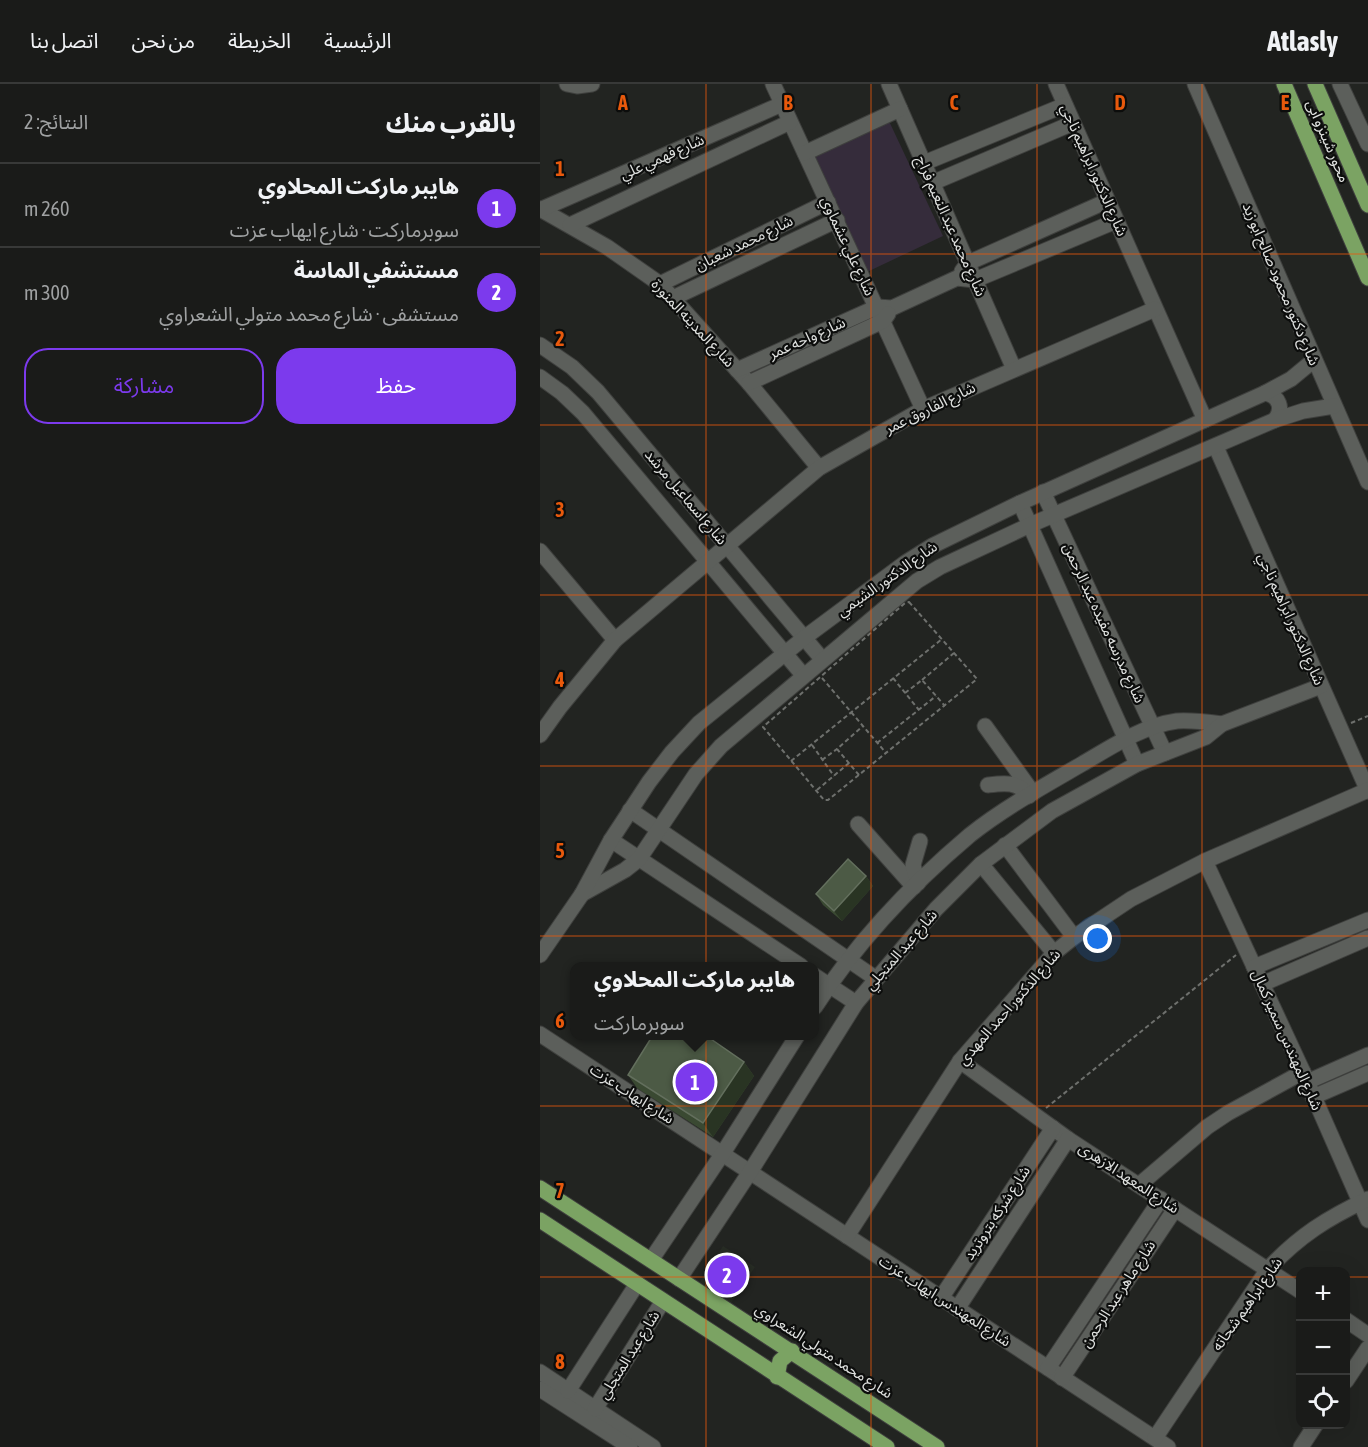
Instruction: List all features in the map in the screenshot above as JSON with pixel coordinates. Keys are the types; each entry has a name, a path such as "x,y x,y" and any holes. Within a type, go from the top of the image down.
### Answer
{"main road":[{"name":"محور شينزو ابى","path":"1284,84 1368,278"},
{"name":"محور شينزو ابى","path":"1315,84 1368,205"},
{"name":"شارع محمد متولي الشعراوي","path":"540,1188 937,1447"},
{"path":"540,1220 887,1447"},
{"path":"751,1358 760,1354 765,1347 765,1334"},
{"path":"777,1377 780,1361 792,1351"}],"street":[{"path":"567,84 589,84"},
{"name":"شارع علي عشماوي","path":"773,84 828,202 884,312 923,409"},
{"name":"شارع محمد عبد النعيم فراج","path":"889,84 1014,369"},
{"name":"شارع الدكتور ابراهيم ناجي","path":"1056,84 1205,420"},
{"name":"شارع دكتور محمود صالح ابو زيد","path":"1195,84 1368,483"},
{"path":"1340,84 1366,134"},
{"name":"شارع فهمي علي","path":"541,209 782,104"},
{"path":"924,163 1065,105"},
{"path":"805,153 900,109"},
{"name":"شارع فهمي علي","path":"570,225 790,122"},
{"path":"932,183 1073,123"},
{"path":"884,312 957,278 968,263 1107,201"},
{"name":"شارع محمد شعبان","path":"660,285 828,202"},
{"name":"شارع المدينه المنورة","path":"541,209 607,247 660,285 749,383 819,468"},
{"name":"شارع محمد شعبان","path":"673,298 837,220"},
{"path":"957,278 975,280 1116,221"},
{"name":"شارع الفاروق عمر","path":"540,735 560,706 615,640 819,468 923,409 1155,309"},
{"name":"شارع واحه عمر","path":"737,370 884,312"},
{"name":"شارع واحه عمر","path":"749,383 884,312"},
{"name":"شارع اسماعيل مرشد","path":"540,345 572,367 598,392 822,659"},
{"name":"شارع الدكتور الشيمي","path":"540,955 582,894 630,810 672,752 699,723 804,638 918,554 1020,503 1264,393 1291,379 1314,360"},
{"name":"شارع اسماعيل مرشد","path":"540,377 562,393 583,413 803,675"},
{"path":"1264,393 1272,395 1278,401 1279,413 1275,420"},
{"name":"شارع الدكتور الشيمي","path":"582,894 625,870 639,859 696,774 721,746 917,581 952,561 1054,514 1275,420 1303,411 1334,406"},
{"name":"شارع الدكتور ابراهيم ناجي","path":"1216,447 1368,790"},
{"name":"شارع مدرسه مفيده عبد الرحمن","path":"1044,492 1165,753"},
{"name":"شارع مدرسه مفيده عبد الرحمن","path":"1020,503 1137,764"},
{"path":"540,550 615,640"},
{"name":"شارع عبد المتجلي","path":"678,1279 750,1172 856,1003 936,909 981,864 1052,811 1137,764 1206,737 1222,724 1321,686"},
{"name":"شارع عبد المتجلي","path":"819,1001 848,959 916,885 971,835 1031,794 1125,738 1176,721 1222,724"},
{"path":"985,726 1031,794"},
{"path":"988,785 1015,784 1031,794"},
{"name":"شارع الدكتور احمد المهدي","path":"847,1236 960,1061 1054,953 1131,899 1205,861 1368,790"},
{"path":"630,810 875,978"},
{"path":"858,824 916,885"},
{"path":"611,840 795,962"},
{"path":"916,885 913,865 920,842"},
{"path":"1005,846 1074,937"},
{"name":"شارع المهندس سمير كمال","path":"1205,861 1313,1097 1364,1201 1368,1220"},
{"path":"981,864 1054,953"},
{"path":"1254,967 1368,920"},
{"path":"1262,984 1368,938"},
{"path":"819,979 856,1003"},
{"name":"شارع ايهاب عزت","path":"540,1034 723,1153"},
{"path":"651,1260 723,1153 794,1040"},
{"path":"1139,1185 1221,1118 1305,1077 1368,1055"},
{"name":"شارع المعهد الازهرى","path":"960,1061 1053,1128 1296,1288"},
{"path":"1313,1097 1368,1073"},
{"name":"شارع شركه بتروتريد","path":"941,1298 1053,1128"},
{"name":"شارع شركه بتروتريد","path":"957,1309 1068,1138"},
{"name":"شارع المهندس ايهاب عزت","path":"723,1153 1168,1447"},
{"name":"شارع ماهر عبد الرحمن","path":"1048,1368 1161,1199"},
{"name":"شارع ابراهيم شحاته","path":"1155,1438 1268,1269 1287,1248 1310,1230 1334,1215 1364,1201"},
{"name":"شارع ماهر عبد الرحمن","path":"1062,1378 1175,1209"},
{"name":"شارع عبد المتجلي","path":"568,1391 637,1284"},
{"name":"شارع عبد المتجلي","path":"595,1409 663,1301"},
{"path":"1347,1321 1368,1335"},
{"path":"1350,1375 1368,1348"},
{"path":"540,1372 652,1447"},
{"path":"540,1389 621,1445"},
{"path":"1301,1447 1313,1429"}],"path":[{"path":"909,602 955,653 978,678 828,800 824,800 763,727 905,603 909,602"},
{"path":"791,762 942,639"},
{"path":"905,693 955,653"},
{"path":"820,676 886,753"},
{"path":"893,678 920,710"},
{"path":"922,680 945,706"},
{"path":"877,743 936,696"},
{"path":"1340,728 1368,716"},
{"path":"822,760 863,726"},
{"path":"812,745 834,776"},
{"path":"837,749 859,775"},
{"path":"816,791 849,763"},
{"path":"1036,1116 1245,948"}],"shaded area":[{"path":"888,119 943,236 867,272 812,155"},
{"path":"723,1246 755,1267 731,1303 700,1282"}],"building":[{"path":"848,859 866,876 834,911 816,894"},
{"path":"650,1040 712,1040 744,1062 703,1123 628,1075"}],"place":[{"name":"هايبر ماركت المحلاوي","path":"695,1082"},
{"name":"مستشفي الماسة","path":"727,1275"}]}
